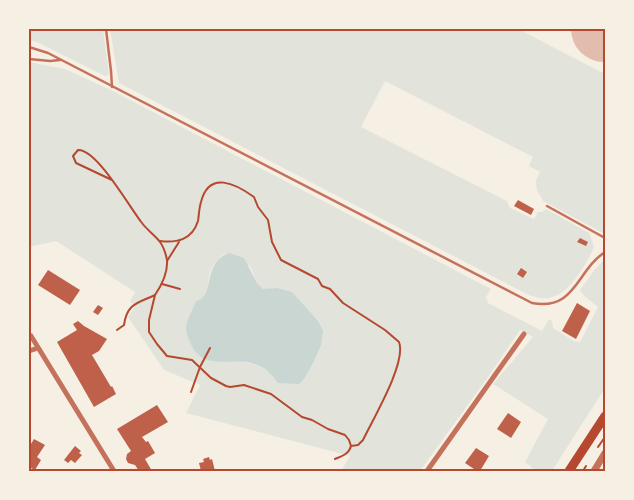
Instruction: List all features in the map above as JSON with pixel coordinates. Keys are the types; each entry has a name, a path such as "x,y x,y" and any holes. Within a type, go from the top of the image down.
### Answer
{"main road":[{"path":"569,471 605,416"}],"street":[{"path":"427,471 524,334"},
{"path":"31,336 114,471"},
{"path":"29,351 38,348"},
{"path":"594,471 605,453"}],"lane":[{"path":"106,29 112,87"},
{"path":"29,47 61,60 532,303 551,305 566,297 574,290 594,262 605,252"},
{"path":"29,58 50,61 61,60"},
{"path":"547,206 605,238"}],"path":[{"path":"112,180 76,163 73,159 74,154 78,150 85,151 112,180 146,230 160,241 167,261"},
{"path":"335,459 343,456 350,446 349,440 344,435 328,430 312,420 302,417 271,394 244,385 226,386 211,378 192,360 167,356 152,337 149,320 155,296 162,284 167,261 179,242 196,226 201,202 205,192 211,185 225,183 240,188 254,197 269,224 275,249 281,260 318,279 322,286 334,292 343,303 385,330 399,342 400,357 387,392 363,440 358,445 350,446"},
{"path":"160,241 179,242"},
{"path":"162,284 180,289"},
{"path":"117,330 124,325 127,314 136,302 155,296"},
{"path":"191,392 200,367 210,348"}],"shaded area":[{"path":"29,29 103,29 109,75 105,76 39,43 29,40"},
{"path":"110,29 518,29 605,74 605,234 543,201 536,184 540,172 529,166 533,157 385,81 361,127 507,201 510,208 534,219 538,212 546,209 589,233 594,246 592,252 572,283 558,295 550,298 529,295 119,83"},
{"path":"29,62 65,69 113,91 491,289 486,297 488,303 542,331 549,319 552,321 553,328 574,341 580,342 598,307 585,297 580,290 595,269 605,259 605,388 552,471 534,471 525,462 548,419 493,384 533,337 520,330 420,471 341,471 350,456 186,413 200,385 164,370 128,317 135,307 130,301 135,292 56,241 29,247","holes":["224,254 250,266 257,283 263,290 277,288 271,373 260,366 239,361 186,327 196,301 204,297 206,293 211,270"]},
{"path":"229,253 244,258 257,283 263,289 277,288 292,292 318,321 323,331 321,345 304,379 299,384 278,383 267,370 251,363 216,362 201,357 190,342 186,327 190,314 196,301 206,293 215,264 220,258"}],"building":[{"path":"518,200 534,209 531,215 514,206"},
{"path":"580,238 588,242 586,246 577,242"},
{"path":"521,268 527,272 523,278 517,274"},
{"path":"48,270 80,290 70,305 38,285"},
{"path":"577,303 590,311 576,339 562,331"},
{"path":"98,305 103,308 98,315 93,312"},
{"path":"78,321 107,339 99,351 92,355 116,394 94,407 57,342 77,330 73,324"},
{"path":"157,405 168,422 142,437 146,442 148,441 155,453 145,459 152,471 139,471 135,465 128,463 126,459 127,454 131,451 117,429"},
{"path":"508,413 521,422 511,438 497,429"},
{"path":"34,439 45,445 37,457 41,460 35,470 29,467 29,447"},
{"path":"75,446 81,451 79,453 82,455 75,463 71,460 68,463 64,460"},
{"path":"476,448 489,456 480,471 465,463"},
{"path":"209,457 210,460 212,459 215,471 201,471 199,463 204,462 203,459"}]}
